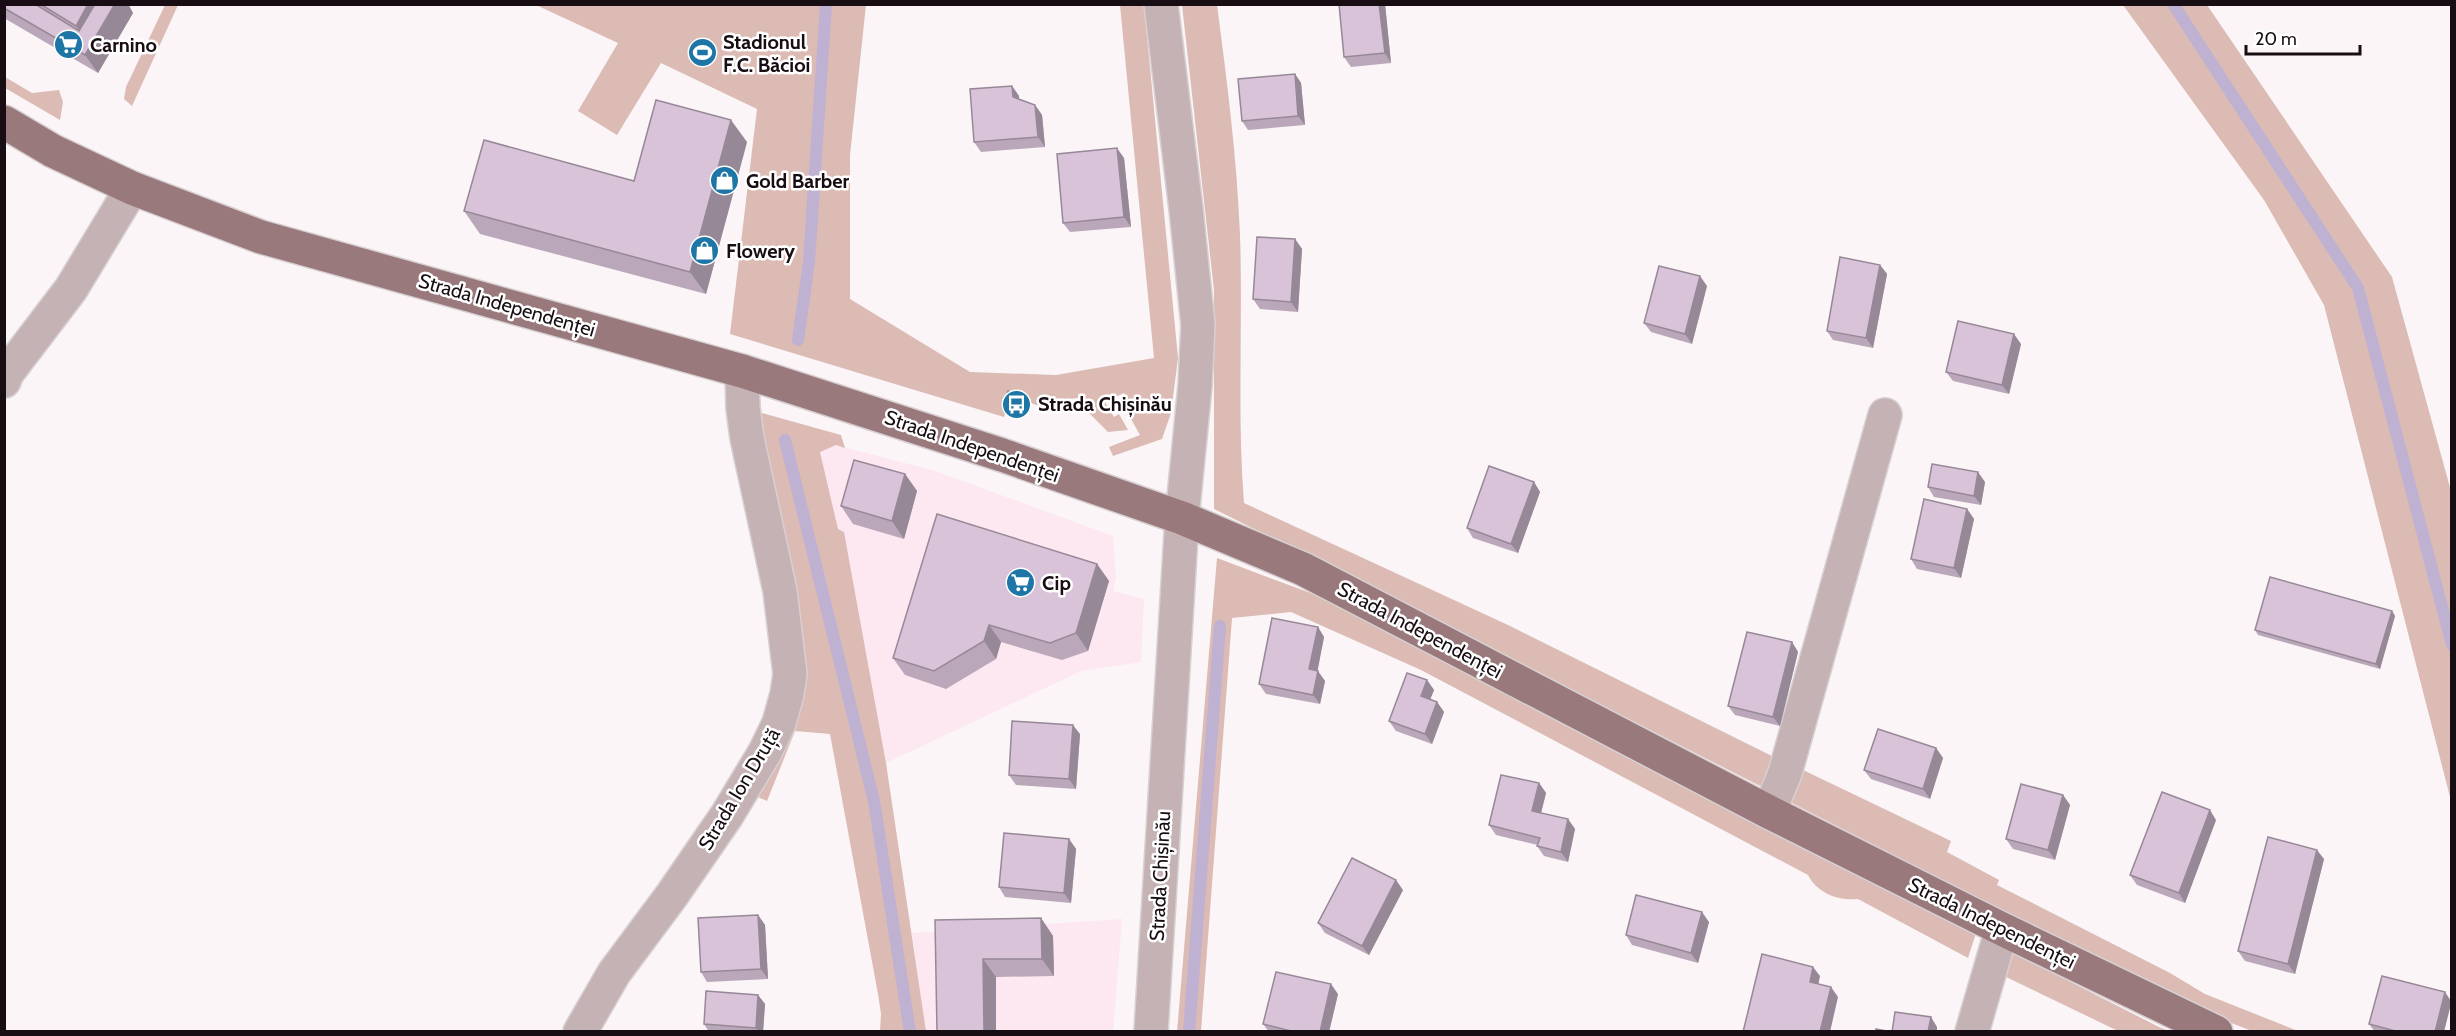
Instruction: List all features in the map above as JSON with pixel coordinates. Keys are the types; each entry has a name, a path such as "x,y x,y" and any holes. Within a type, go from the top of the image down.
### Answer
{"main road":[{"name":"Strada Independenței","path":"4,123 53,151 132,188 261,237 742,371 1002,454 1182,518 1303,569 1769,812 2216,1032"}],"street":[{"name":"Strada Chișinău","path":"1151,1032 1182,518 1196,386 1198,325 1161,4"},
{"path":"4,381 7,373 71,289 132,188"},
{"name":"Strada Ion Druță","path":"580,1032 614,973 672,895 727,815 765,752 779,723 787,694 789,674 780,591 747,438 742,371"},
{"path":"1769,812 1785,773 1885,415"},
{"path":"1972,1032 2002,928"}],"shaded area":[{"path":"165,5 178,5 132,106 124,99 126,87"},
{"path":"536,5 866,5 850,155 850,299 970,372 1056,375 1154,358 1120,5 1144,5 1178,358 1171,413 1162,439 1113,456 1109,447 1140,435 1127,412 1131,407 1124,393 1105,402 1114,417 1119,414 1128,430 1108,432 1087,411 1081,398 1047,400 1042,407 1011,396 1004,417 730,334 757,109 661,63 617,135 578,111 618,43"},
{"path":"1182,5 1217,5 1239,206 1241,436 1244,503 1508,625 1778,759 1766,789 1214,509 1214,290"},
{"path":"2123,5 2207,5 2392,277 2451,491 2451,801 2324,305 2264,200"},
{"path":"5,77 32,93 59,90 63,102 60,120 5,88"},
{"path":"758,412 841,435 845,448 836,445 820,452 838,529 844,532 886,763 926,1031 880,1031 881,1014 878,994 830,734 795,731 767,801 758,797 790,717"},
{"path":"836,445 935,471 1113,536 1116,577 1113,591 1144,599 1141,662 1081,671 886,763 844,532 838,529 820,451"},
{"path":"1217,558 1321,597 1599,737 1976,933 1968,958 1858,899 1843,899 1823,891 1808,875 1421,670 1291,612 1232,618 1201,1031 1177,1032"},
{"path":"1801,769 1951,841 1947,852 1999,880 1997,885 2170,973 2205,994 2298,1031 2252,1031 2226,1021 2045,933 1790,802"},
{"path":"1122,919 1113,1031 926,1031 912,933"},
{"path":"2008,950 2169,1031 2118,1031 2000,974"}],"building":[{"path":"4,4 35,4 79,31 95,4 115,4 85,55 4,8"},
{"path":"40,4 88,4 76,26"},
{"path":"1339,4 1379,4 1385,53 1344,57"},
{"path":"1295,74 1298,116 1242,121 1238,79"},
{"path":"1012,86 1013,97 1035,105 1038,137 974,142 970,89"},
{"path":"656,100 731,120 690,272 464,211 484,140 634,181"},
{"path":"1117,148 1124,217 1063,223 1057,154"},
{"path":"1257,237 1295,239 1291,302 1253,299"},
{"path":"1840,257 1880,265 1866,338 1827,331"},
{"path":"1659,266 1700,276 1685,334 1644,323"},
{"path":"1958,321 2014,334 2002,385 1946,372"},
{"path":"1008,391 1026,397 1021,411 1003,405"},
{"path":"854,460 905,474 892,521 841,506"},
{"path":"1932,464 1978,472 1974,496 1928,487"},
{"path":"1489,466 1534,482 1511,544 1467,528"},
{"path":"1924,499 1967,509 1954,568 1911,559"},
{"path":"937,514 1097,564 1076,633 1050,643 989,625 984,641 934,671 893,658"},
{"path":"2270,577 2392,611 2376,664 2255,630"},
{"path":"1272,618 1318,627 1309,669 1318,671 1313,695 1259,684"},
{"path":"1747,632 1792,642 1773,717 1728,706"},
{"path":"1407,673 1427,680 1421,696 1437,702 1425,734 1389,721"},
{"path":"1012,721 1073,725 1069,779 1009,775"},
{"path":"1878,729 1936,748 1923,789 1864,770"},
{"path":"1501,775 1539,783 1532,811 1568,819 1561,852 1537,846 1540,838 1489,825"},
{"path":"2021,784 2063,795 2048,850 2006,839"},
{"path":"2162,792 2210,810 2179,893 2130,875"},
{"path":"1004,833 1069,839 1064,893 999,887"},
{"path":"2268,837 2317,850 2288,964 2238,951"},
{"path":"1352,858 1396,880 1362,946 1318,923"},
{"path":"1636,895 1702,912 1691,953 1626,935"},
{"path":"758,915 761,969 701,972 698,918"},
{"path":"1041,918 1042,959 983,959 984,1032 937,1032 935,920"},
{"path":"1762,954 1813,967 1810,982 1831,987 1820,1032 1743,1032"},
{"path":"1276,972 1331,984 1320,1032 1295,1032 1263,1024"},
{"path":"2382,976 2445,992 2435,1032 2399,1032 2369,1024"},
{"path":"706,991 758,995 756,1028 704,1024"},
{"path":"1895,1012 1931,1017 1928,1032 1892,1032"},
{"path":"1876,1029 1892,1032 1876,1032"}],"waterway":[{"path":"798,340 809,262 826,4"},
{"path":"2173,4 2358,288 2452,645"},
{"path":"785,440 874,801 910,1032"},
{"path":"1189,1032 1220,626"}],"place":[{"name":"Carnino","path":"69,45"},
{"name":"Stadionul F.C. Băcioi","path":"702,53"},
{"name":"Gold Barber","path":"725,181"},
{"name":"Flowery","path":"705,251"},
{"name":"Strada Chișinău","path":"1017,404"},
{"name":"Cip","path":"1021,583"}]}
